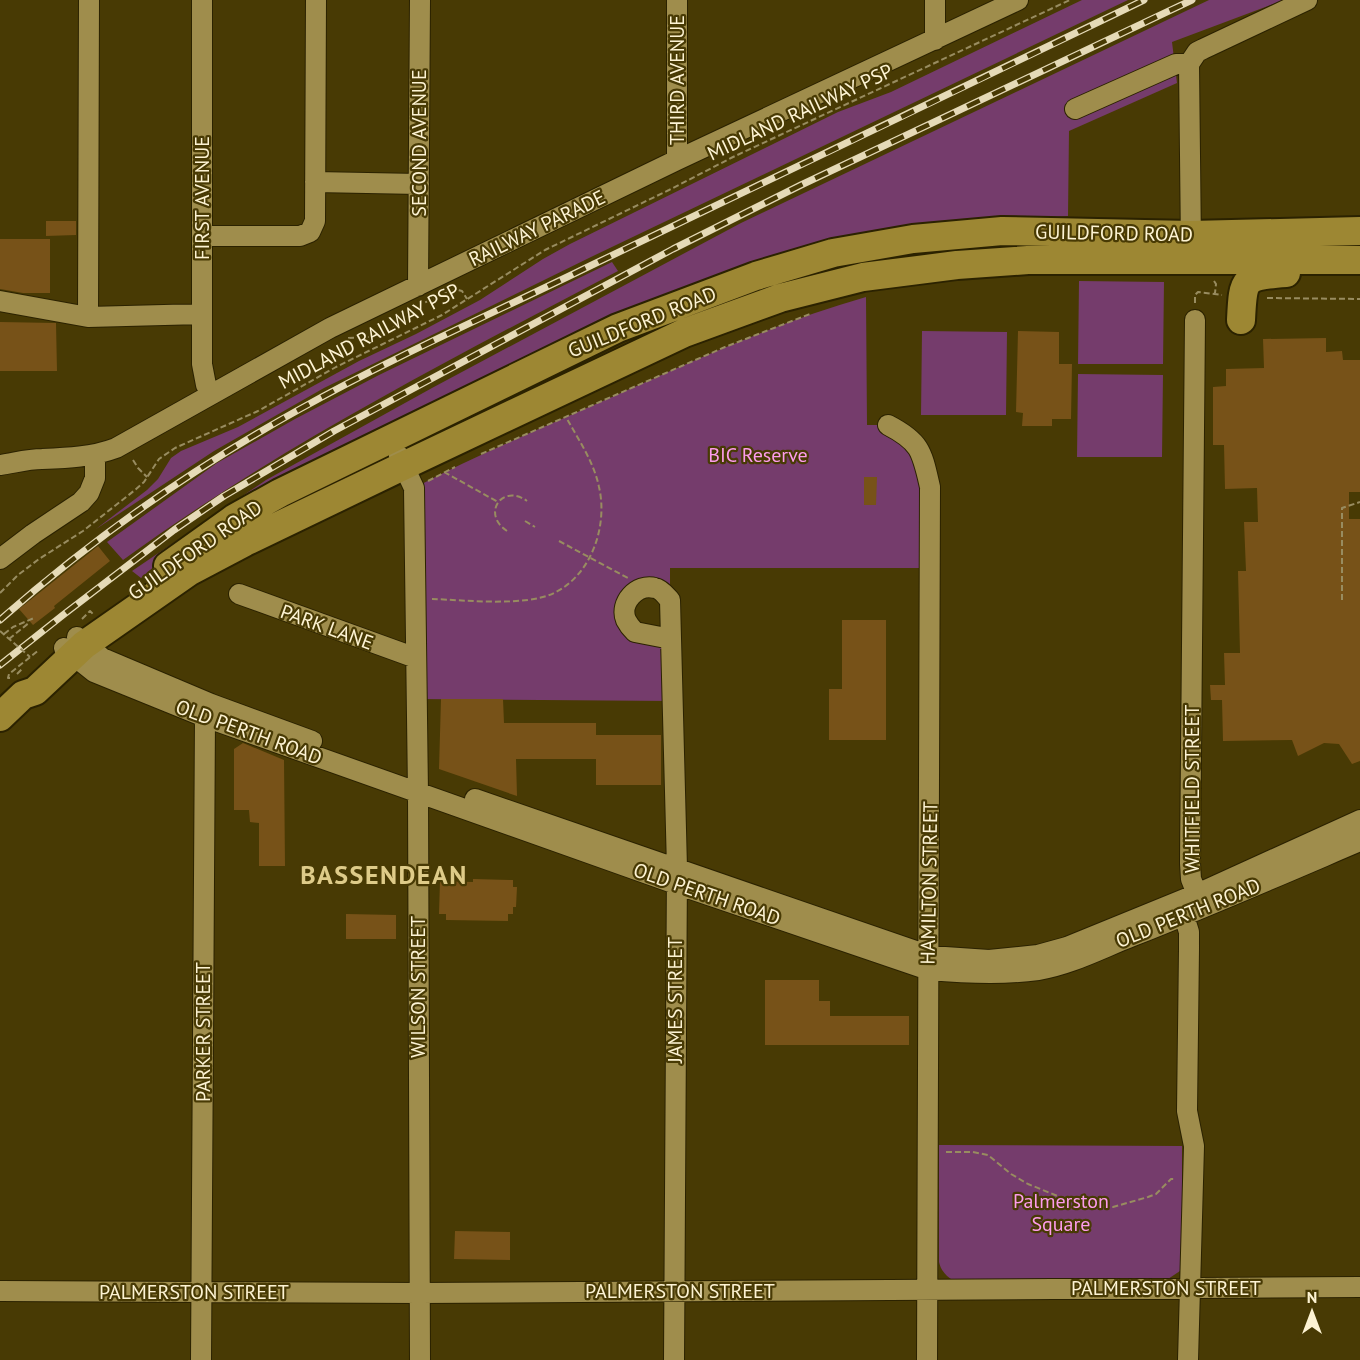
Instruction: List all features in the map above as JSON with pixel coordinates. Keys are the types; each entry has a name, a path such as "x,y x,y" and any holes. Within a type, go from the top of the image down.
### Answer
{"highway":[{"name":"GUILDFORD ROAD","path":"0,717 23,682 25,685 106,612 235,518 280,493 618,328 756,276 833,253 913,239 1002,231 1198,258 1360,231"},
{"name":"GUILDFORD ROAD","path":"63,649 190,571 245,542 409,477 684,333 780,298 863,278 1028,260 1198,258 1359,260"},
{"path":"1233,303 1247,282 1255,277 1317,271 1359,260"}],"street":[{"path":"88,317 89,0"},
{"name":"FIRST AVENUE","path":"202,0 202,364 206,385 211,394"},
{"path":"202,236 300,236 310,232 315,221 316,0"},
{"name":"SECOND AVENUE","path":"418,286 420,0"},
{"name":"THIRD AVENUE","path":"677,0 677,160"},
{"path":"935,0 935,40"},
{"name":"RAILWAY PARADE","path":"0,465 95,455 124,444 330,328 677,160 1018,0"},
{"path":"1198,258 1189,63 1203,49 1307,0"},
{"path":"1075,110 1176,64 1189,63"},
{"path":"315,182 419,184"},
{"path":"0,301 88,317 202,314"},
{"name":"WHITFIELD STREET","path":"1184,916 1197,894 1191,879 1190,863 1195,320"},
{"name":"HAMILTON STREET","path":"888,425 913,440 923,455 930,487 927,1360"},
{"name":"WILSON STREET","path":"391,440 409,477 416,599 420,1360"},
{"path":"0,559 81,502 89,493 94,478 95,455"},
{"name":"RAILWAY PARADE","path":"0,478 29,472 60,459"},
{"path":"644,587 632,593 626,603 626,620 635,632 671,639"},
{"name":"JAMES STREET","path":"644,587 657,588 670,600 676,876 674,1360"},
{"name":"PARK LANE","path":"239,594 416,658"},
{"name":"OLD PERTH ROAD","path":"63,649 102,658 208,711 952,972 1039,969 1085,955 1184,916 1360,841"},
{"name":"PARKER STREET","path":"201,1360 208,711"},
{"name":"OLD PERTH ROAD","path":"929,963 1038,955 1067,948 1197,894 1360,820"},
{"path":"1184,916 1189,932 1187,1111 1194,1146 1188,1360"},
{"name":"PALMERSTON STREET","path":"0,1291 420,1293 1360,1287"}],"path":[{"name":"MIDLAND RAILWAY PSP","path":"0,593 18,575 83,531 135,490 159,459 174,448 258,411 336,367 442,315 545,250 743,152 1070,0"},
{"path":"1198,258 1233,303"},
{"path":"330,328 343,337 353,339 385,336 411,309 455,289 462,291 467,299"},
{"path":"1195,320 1195,295 1198,292 1233,303 1360,298"},
{"path":"476,457 725,347 820,310"},
{"path":"416,599 509,601 554,593 572,581 590,557 600,529 602,507 599,486 588,458 566,417"},
{"path":"133,460 147,477"},
{"path":"409,477 444,472 459,465"},
{"path":"444,472 498,502"},
{"path":"507,531 500,526 495,516 494,509 498,502 511,495 520,496 527,501"},
{"path":"1342,600 1342,508 1360,502"},
{"path":"525,521 535,526"},
{"path":"559,541 644,587"},
{"path":"4,634 34,618 9,639"},
{"path":"0,631 30,657"},
{"path":"23,682 8,678 9,674 30,657 63,649"},
{"path":"928,1152 988,1155 1020,1180 1049,1194 1079,1204 1104,1208 1156,1194 1171,1179 1192,1178"}],"green space":[{"path":"1082,0 1128,0 591,257 324,388 214,451 96,529 147,490 158,479 171,458 181,451 238,427 359,361 480,300 570,244 838,112 891,92"},
{"path":"1209,0 1284,0 1172,42 1177,83 1069,131 1068,216 969,225 756,266 166,556 141,578 132,571 266,480 432,388 741,223"},
{"path":"612,262 618,271 428,372 303,443 182,519 123,560 107,542 217,463 295,419 379,375"},
{"path":"1079,281 1164,282 1163,364 1078,364"},
{"name":"BIC Reserve","path":"866,297 867,425 888,425 923,455 930,568 670,568 670,600 644,587 625,619 671,639 673,701 417,699 414,488 513,441 706,356 801,318"},
{"path":"922,331 1007,332 1006,415 921,415"},
{"path":"1078,374 1163,375 1162,457 1077,457"},
{"name":"Palmerston Square","path":"939,1145 1182,1146 1182,1263 1180,1271 1168,1279 954,1281 944,1273 939,1262"}],"building":[{"path":"46,221 76,221 76,235 46,236"},
{"path":"0,239 50,239 50,293 23,293 0,289"},
{"path":"0,322 56,323 57,371 0,371"},
{"path":"1018,331 1059,332 1059,364 1072,364 1071,419 1052,419 1052,426 1022,426 1023,413 1016,412"},
{"path":"1326,338 1326,352 1342,351 1343,360 1360,360 1360,492 1349,492 1349,519 1360,519 1360,761 1352,764 1339,744 1324,743 1298,756 1292,740 1223,741 1222,700 1211,700 1210,685 1225,685 1224,653 1240,653 1238,571 1246,571 1244,522 1258,522 1257,488 1225,489 1224,445 1213,445 1213,387 1226,386 1226,369 1264,368 1263,339"},
{"path":"864,477 877,477 876,505 864,505"},
{"path":"98,546 110,561 33,625 19,609"},
{"path":"842,620 886,620 886,740 829,740 829,689 842,689"},
{"path":"441,699 503,699 504,723 596,723 596,735 661,735 661,785 596,785 596,759 516,759 517,796 439,769"},
{"path":"243,743 284,760 285,866 259,866 259,823 250,822 249,810 234,810 234,749"},
{"path":"473,879 513,880 513,887 517,887 516,907 513,907 513,914 508,914 508,921 446,920 446,914 439,914 440,881 473,882"},
{"path":"346,914 396,915 396,939 346,939"},
{"path":"765,980 819,980 819,1001 830,1001 830,1016 909,1016 909,1045 765,1045"},
{"path":"455,1231 510,1232 510,1260 454,1259"}],"railway":[{"path":"0,620 71,561 144,506 221,455 336,390 1144,0"},
{"path":"0,665 174,530 224,496 334,431 673,249 801,185 1192,0"}],"district":[{"name":"BASSENDEAN","path":"384,875"}]}
